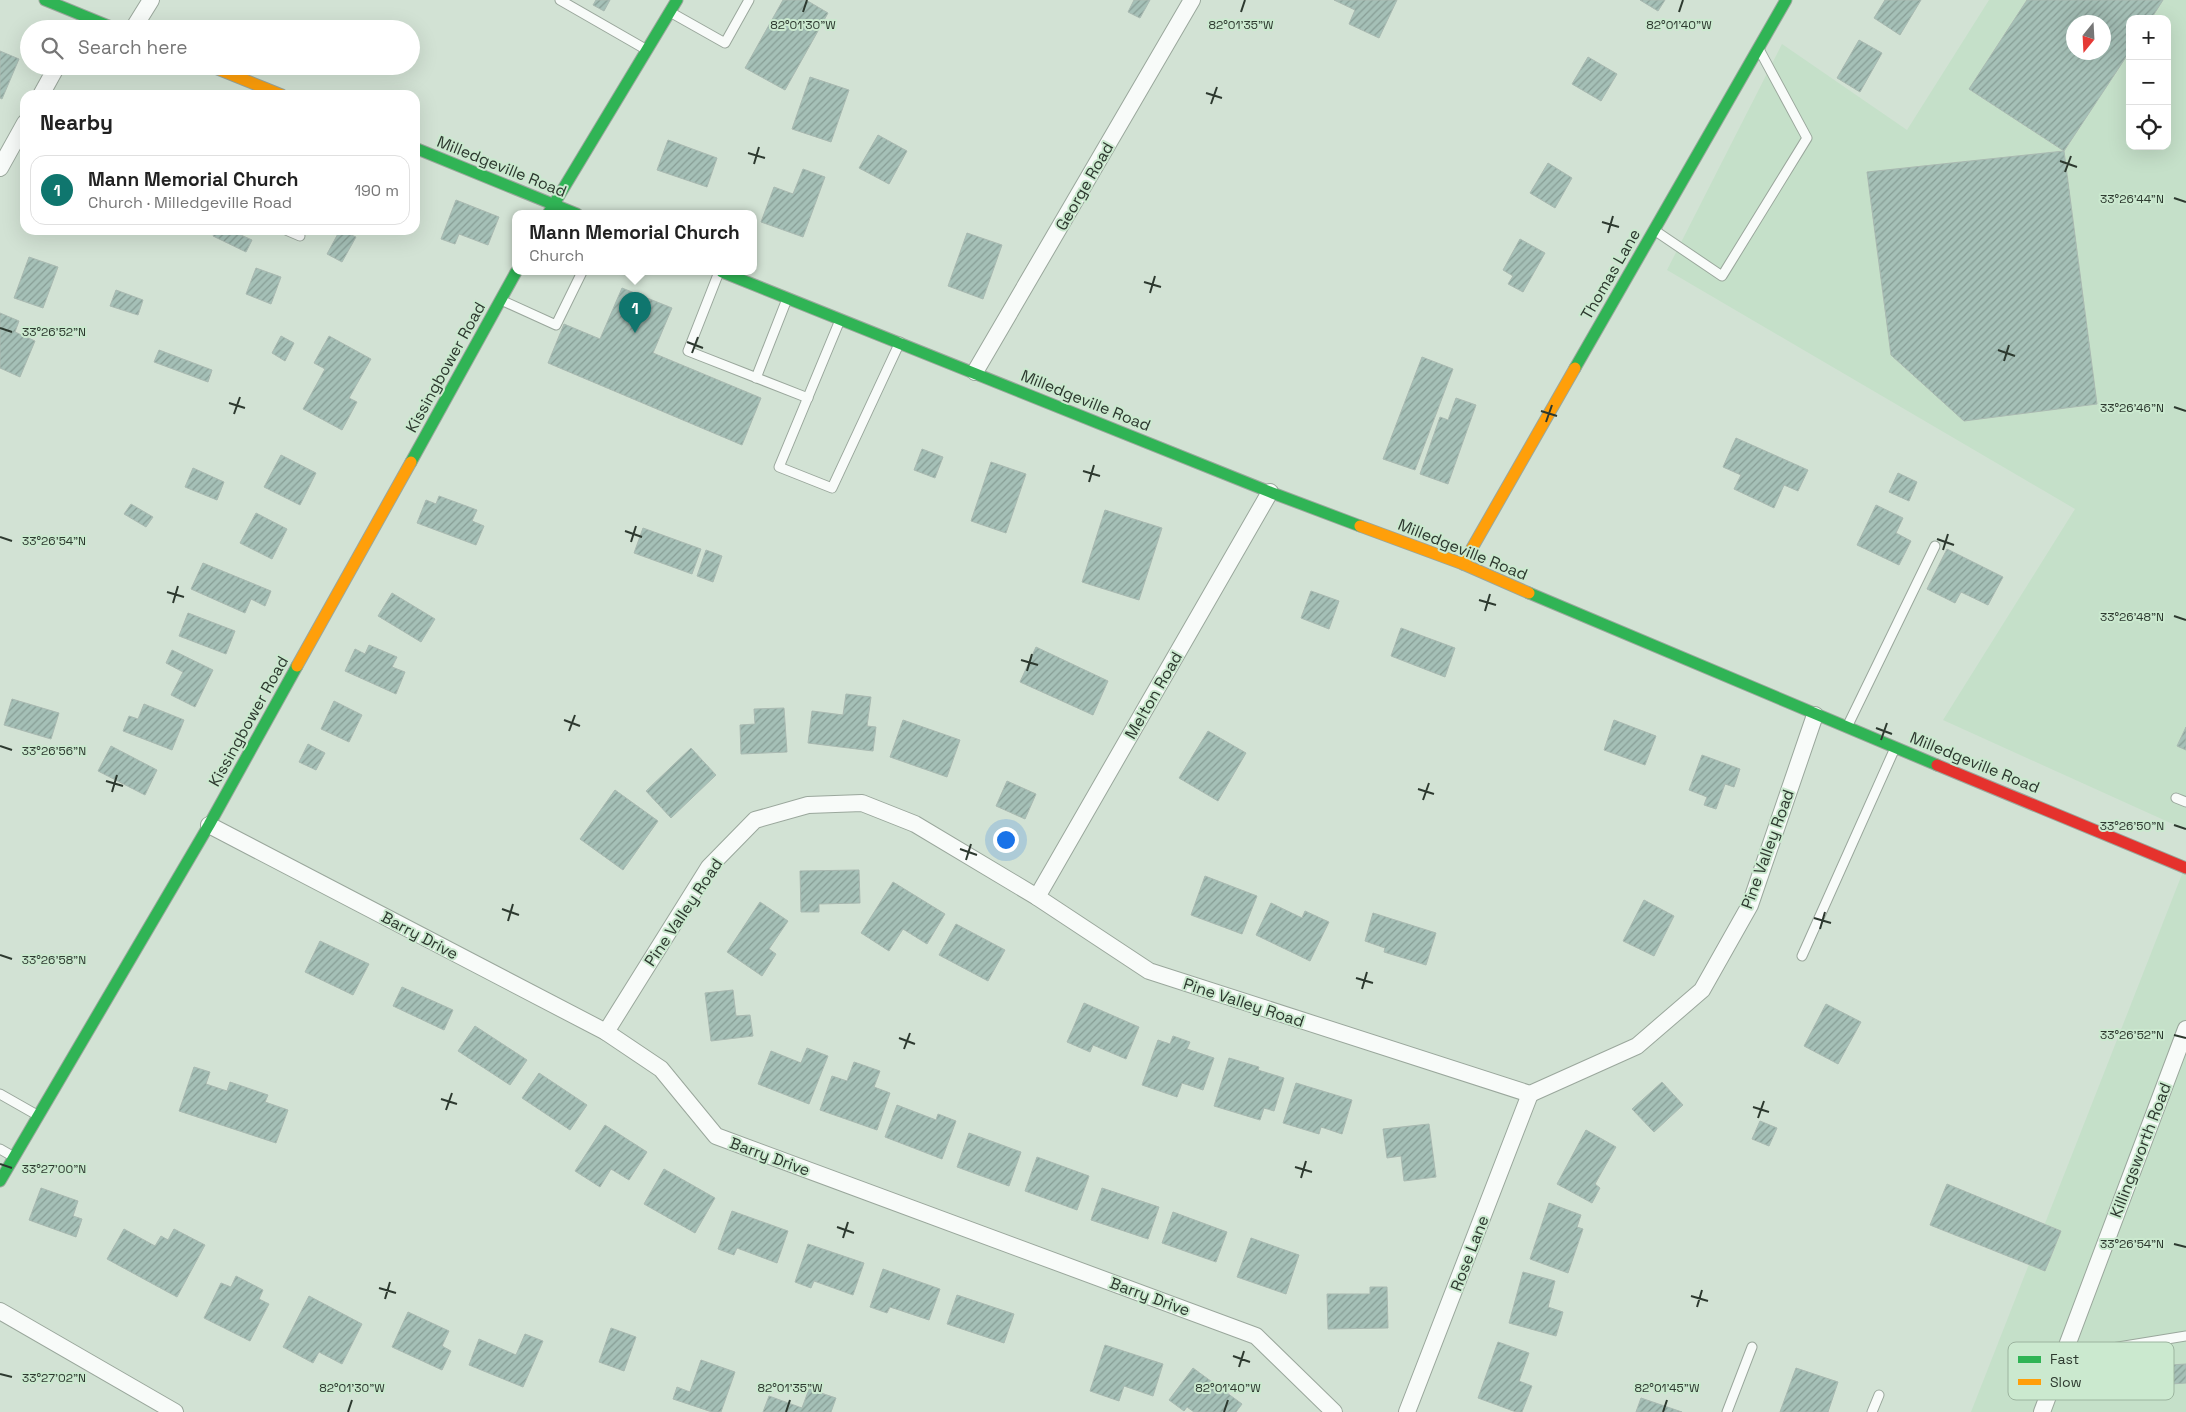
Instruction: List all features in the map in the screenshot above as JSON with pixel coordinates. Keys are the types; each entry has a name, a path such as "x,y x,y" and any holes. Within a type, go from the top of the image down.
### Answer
{"street":[{"path":"45,0 76,20"},
{"path":"139,20 151,0"},
{"path":"551,210 677,0"},
{"name":"George Road","path":"975,372 1192,0"},
{"name":"Thomas Lane","path":"1463,564 1786,0"},
{"path":"44,90 52,75"},
{"path":"232,75 267,90"},
{"path":"0,168 20,132"},
{"name":"Milledgeville Road","path":"420,150 551,210"},
{"name":"Kissingbower Road","path":"0,1181 209,824 514,275"},
{"name":"Milledgeville Road","path":"728,275 975,372 1270,492 1463,564 1815,715 2186,868"},
{"name":"Melton Road","path":"1037,897 1270,492"},
{"name":"Pine Valley Road","path":"606,1032 709,866 755,820 808,805 862,803 915,824 1037,897 1148,971 1530,1094 1637,1046 1702,990 1750,905 1815,715"},
{"name":"Barry Drive","path":"209,824 606,1032 661,1069 716,1136 1256,1336 1334,1412"},
{"name":"Killingsworth Road","path":"2068,1342 2186,1029"},
{"name":"Rose Lane","path":"1407,1412 1530,1094"},
{"path":"0,1311 175,1412"},
{"name":"Killingsworth Road","path":"2042,1412 2046,1400"}],"lane":[{"path":"560,0 647,50"},
{"path":"670,12 726,43 749,0"},
{"path":"1654,230 1722,276 1807,138 1758,49"},
{"path":"501,300 556,325 581,275"},
{"path":"719,275 688,351 808,398"},
{"path":"756,378 788,298"},
{"path":"841,319 779,467 832,488 900,342"},
{"path":"1847,728 1935,546"},
{"path":"1802,956 1895,748"},
{"path":"2176,798 2186,802"},
{"path":"0,1094 38,1116"},
{"path":"0,1149 14,1157"},
{"path":"2149,1342 2186,1336"},
{"path":"1727,1412 1752,1347"},
{"path":"1872,1412 1879,1395"}],"shaded area":[{"path":"1989,0 2186,0 2186,830 1943,720 2075,509 1667,270 1782,44 1907,130"},
{"path":"2186,864 2186,1412 1971,1412"}],"building":[{"path":"596,0 610,0 604,11 593,5"},
{"path":"783,0 806,0 828,13 785,90 745,68"},
{"path":"1134,0 1150,0 1140,18 1128,12"},
{"path":"1334,0 1397,0 1379,38 1349,24 1355,10"},
{"path":"1640,0 1665,0 1658,11"},
{"path":"1885,0 1921,0 1900,35 1874,18"},
{"path":"2027,0 2163,0 2154,15 2126,15 2126,57 2064,151 1969,89"},
{"path":"1859,40 1882,53 1860,92 1837,78"},
{"path":"0,51 19,59 2,99 0,98"},
{"path":"1588,57 1617,74 1601,101 1572,84"},
{"path":"810,77 849,90 831,142 792,129"},
{"path":"878,135 907,151 889,184 859,168"},
{"path":"668,140 717,158 707,187 657,170"},
{"path":"2064,151 2097,404 1964,421 1891,355 1867,172"},
{"path":"1548,163 1572,178 1555,208 1530,193"},
{"path":"803,169 825,177 803,237 761,222 774,187 793,194"},
{"path":"456,200 499,217 488,245 459,234 455,244 441,239"},
{"path":"967,233 1002,245 983,299 948,286"},
{"path":"241,235 252,240 246,252 213,236"},
{"path":"337,235 351,235 356,237 342,262 327,254"},
{"path":"1520,239 1545,253 1523,292 1508,284 1513,276 1503,270"},
{"path":"29,257 58,267 43,308 14,298"},
{"path":"256,268 281,277 271,304 246,294"},
{"path":"622,288 672,308 653,353 761,398 742,445 548,363 564,324 600,339"},
{"path":"116,290 143,300 138,315 110,306"},
{"path":"0,313 19,321 15,332 35,341 20,377 0,368"},
{"path":"281,336 294,343 285,361 272,353"},
{"path":"329,336 371,359 349,398 357,402 342,430 303,409 325,369 314,363"},
{"path":"159,350 212,370 208,382 154,362"},
{"path":"1422,357 1453,369 1415,470 1383,459"},
{"path":"1456,398 1476,405 1448,484 1420,474 1440,417 1448,420"},
{"path":"1736,438 1808,470 1798,491 1784,485 1774,508 1734,489 1741,475 1723,467"},
{"path":"922,449 943,457 935,478 914,470"},
{"path":"281,455 316,473 300,505 264,487"},
{"path":"991,462 1026,474 1006,533 971,521"},
{"path":"193,468 224,482 217,500 185,487"},
{"path":"1898,473 1917,482 1909,501 1889,492"},
{"path":"439,496 477,510 472,521 484,526 476,545 417,523 426,500 436,504"},
{"path":"131,504 153,517 146,527 124,514"},
{"path":"1876,505 1903,518 1896,533 1911,541 1899,565 1857,545"},
{"path":"1105,510 1162,528 1139,600 1082,582"},
{"path":"256,513 287,529 272,559 240,543"},
{"path":"643,528 701,549 692,574 634,553"},
{"path":"1947,549 2003,577 1988,605 1961,592 1955,603 1927,589"},
{"path":"706,550 722,556 713,582 697,576"},
{"path":"203,563 271,591 265,606 251,599 245,613 191,589"},
{"path":"1311,591 1339,601 1329,629 1301,618"},
{"path":"392,593 435,619 421,642 378,616"},
{"path":"188,613 235,631 226,654 179,636"},
{"path":"1401,628 1455,648 1445,677 1391,656"},
{"path":"369,645 397,657 392,667 405,672 396,694 345,671 355,649 365,654"},
{"path":"1036,647 1108,681 1093,715 1020,682"},
{"path":"172,650 213,670 195,707 171,695 183,672 166,663"},
{"path":"846,694 871,697 867,726 876,727 873,751 808,743 812,711 843,715"},
{"path":"12,699 59,713 51,739 4,725"},
{"path":"334,701 362,715 349,742 321,729"},
{"path":"144,704 184,720 172,750 123,731 129,716 138,719"},
{"path":"784,708 787,752 741,754 740,725 755,724 754,709"},
{"path":"903,720 960,740 947,777 890,757"},
{"path":"1614,720 1656,736 1645,765 1604,750"},
{"path":"2186,727 2186,750 2177,746"},
{"path":"1208,731 1246,753 1218,801 1179,778"},
{"path":"308,744 325,753 316,770 299,762"},
{"path":"111,746 157,770 145,795 98,771"},
{"path":"691,748 716,775 671,818 646,791"},
{"path":"1702,755 1740,769 1734,787 1725,784 1716,809 1704,805 1707,797 1689,790"},
{"path":"1007,781 1036,794 1025,819 996,806"},
{"path":"615,790 658,821 623,870 580,839"},
{"path":"859,870 860,903 819,904 819,912 801,912 800,871"},
{"path":"1205,876 1257,896 1242,934 1191,915"},
{"path":"893,882 945,914 927,944 903,929 889,951 861,933"},
{"path":"1644,900 1674,916 1654,956 1623,941"},
{"path":"760,902 788,921 769,949 776,954 762,976 727,952"},
{"path":"1271,903 1302,918 1305,911 1329,922 1310,961 1256,935"},
{"path":"1373,913 1436,933 1426,965 1384,952 1385,948 1365,941"},
{"path":"956,924 1005,950 988,981 939,955"},
{"path":"320,941 369,964 353,995 305,972"},
{"path":"402,987 453,1010 444,1030 393,1006"},
{"path":"733,990 736,1016 750,1015 753,1036 711,1041 705,993"},
{"path":"1084,1003 1139,1027 1126,1059 1093,1045 1090,1052 1067,1042"},
{"path":"1826,1004 1861,1022 1838,1064 1804,1046"},
{"path":"475,1026 527,1060 510,1085 458,1051"},
{"path":"1173,1036 1190,1042 1187,1049 1214,1058 1203,1090 1182,1083 1177,1097 1142,1085 1158,1040 1170,1044"},
{"path":"807,1048 828,1056 809,1104 758,1084 771,1051 801,1063"},
{"path":"1229,1058 1259,1067 1258,1070 1284,1078 1274,1111 1264,1108 1260,1120 1214,1106"},
{"path":"854,1062 880,1071 874,1087 890,1093 877,1130 820,1110 832,1076 847,1081"},
{"path":"194,1067 210,1072 206,1084 227,1091 230,1082 268,1095 265,1102 288,1110 276,1143 179,1111"},
{"path":"539,1073 587,1105 570,1130 522,1098"},
{"path":"1662,1082 1683,1105 1654,1132 1632,1109"},
{"path":"1296,1083 1352,1100 1342,1134 1321,1127 1319,1134 1283,1123"},
{"path":"897,1105 936,1120 938,1114 956,1121 942,1159 885,1137"},
{"path":"1760,1121 1777,1128 1769,1146 1752,1139"},
{"path":"1429,1124 1436,1177 1404,1181 1401,1156 1387,1158 1383,1129"},
{"path":"605,1125 647,1152 629,1180 611,1169 600,1187 575,1171"},
{"path":"1586,1130 1616,1147 1595,1184 1600,1188 1592,1203 1557,1184"},
{"path":"969,1133 1021,1152 1009,1186 957,1167"},
{"path":"1037,1157 1089,1176 1077,1210 1025,1191"},
{"path":"664,1169 715,1198 695,1233 644,1204"},
{"path":"1947,1184 2061,1231 2045,1271 1930,1225"},
{"path":"41,1188 78,1201 73,1216 82,1219 76,1237 29,1220"},
{"path":"1102,1188 1159,1207 1148,1239 1091,1220"},
{"path":"1549,1203 1581,1215 1577,1227 1583,1229 1568,1273 1530,1259"},
{"path":"732,1211 788,1231 777,1263 737,1248 734,1255 718,1249"},
{"path":"1173,1212 1227,1232 1216,1262 1162,1243"},
{"path":"124,1229 155,1246 161,1236 168,1240 174,1229 205,1245 177,1297 107,1259"},
{"path":"1251,1238 1299,1255 1286,1294 1237,1277"},
{"path":"808,1244 864,1263 853,1295 814,1281 811,1288 795,1282"},
{"path":"883,1269 940,1289 929,1320 890,1307 887,1313 870,1307"},
{"path":"1523,1272 1555,1281 1548,1307 1563,1312 1556,1336 1509,1323"},
{"path":"236,1276 263,1290 259,1299 269,1304 250,1341 204,1318 221,1283 231,1287"},
{"path":"1370,1287 1387,1287 1388,1328 1328,1329 1327,1294 1370,1294"},
{"path":"957,1295 1014,1314 1004,1343 947,1324"},
{"path":"309,1296 362,1324 342,1364 319,1352 313,1363 283,1347"},
{"path":"408,1312 449,1331 442,1346 451,1351 442,1370 392,1347"},
{"path":"611,1328 636,1337 624,1371 599,1362"},
{"path":"525,1334 543,1341 523,1387 469,1365 479,1339 516,1355"},
{"path":"1498,1342 1529,1353 1519,1381 1532,1386 1522,1412 1516,1412 1478,1398"},
{"path":"1105,1345 1163,1364 1153,1396 1124,1386 1119,1401 1090,1391"},
{"path":"701,1360 735,1372 721,1412 712,1412 673,1399 677,1387 690,1392"},
{"path":"2186,1364 2186,1383 2174,1384 2174,1365"},
{"path":"1193,1368 1242,1404 1236,1412 1194,1412 1187,1407 1184,1411 1169,1400"},
{"path":"1796,1368 1838,1382 1828,1412 1780,1412"},
{"path":"809,1389 836,1398 831,1412 763,1412 769,1396 802,1408"},
{"path":"1641,1398 1682,1412 1636,1412"}],"traffic: fast":[{"path":"45,0 94,20"},
{"path":"550,210 677,0"},
{"path":"1575,368 1786,0"},
{"path":"420,150 567,210"},
{"path":"411,462 514,275"},
{"path":"729,275 1270,492 1360,526"},
{"path":"1529,593 1937,765"},
{"path":"0,1181 209,825 297,666"}],"traffic: slow":[{"path":"232,75 270,90"},
{"path":"1463,564 1575,368"},
{"path":"297,666 411,462"},
{"path":"1360,526 1463,564 1529,593"}],"traffic: jam":[{"path":"1937,765 2186,868"}],"place":[{"name":"Mann Memorial Church","path":"635,333"}]}
